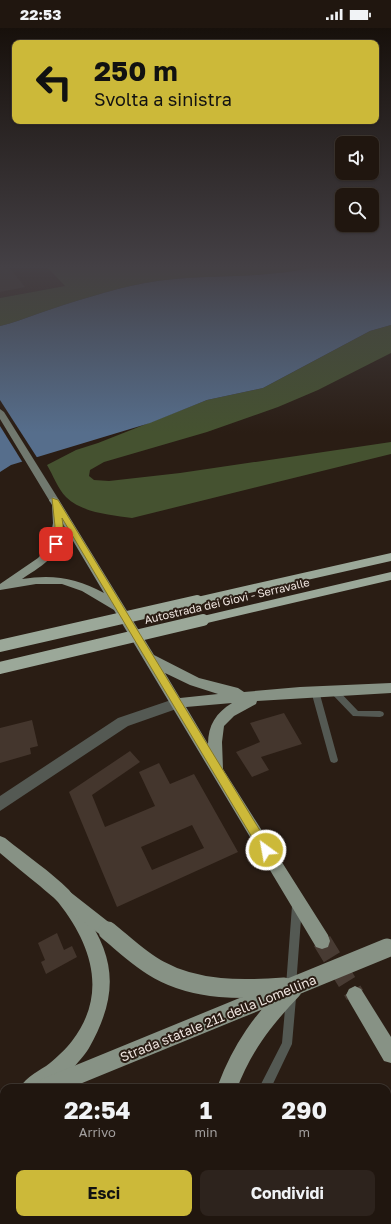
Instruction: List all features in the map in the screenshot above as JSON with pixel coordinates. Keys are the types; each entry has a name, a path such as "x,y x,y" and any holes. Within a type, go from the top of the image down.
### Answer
{"highway":[{"name":"Autostrada dei Giovi - Serravalle","path":"0,646 391,557"},
{"name":"Autostrada dei Giovi - Serravalle","path":"0,668 391,576"}],"main road":[{"path":"0,412 322,942"},
{"path":"1,588 40,563 51,553 56,544 59,526 54,500"},
{"path":"1,588 37,580 60,579 85,587 120,610"},
{"path":"150,657 191,682 222,691 259,696"},
{"path":"177,703 315,691 391,688"},
{"path":"218,773 214,736 217,725 229,710 259,696"},
{"path":"0,843 134,953 159,970 187,982 218,988 245,990 295,987"},
{"path":"36,1084 56,1070 78,1048 92,1024 100,1001 102,981 99,960 90,935 63,896"},
{"name":"Strada statale 211 della Lomellina","path":"55,1084 295,987 389,947"},
{"path":"229,1084 247,1043 262,1022 295,987"},
{"path":"355,995 386,1042 391,1054"}],"street":[{"path":"0,804 123,722 177,703"}],"lane":[{"path":"332,690 356,714 380,714"},
{"path":"315,691 334,760"},
{"path":"267,1084 287,1044 298,902"}],"green space":[{"path":"0,322 15,322 14,322 0,326"},
{"path":"391,325 391,353 318,390 278,407 207,432 104,462 90,470 89,476 94,480 109,481 180,473 391,442 391,454 132,518 115,516 80,507 66,497 60,490 47,465 76,450 98,443 207,400 263,388 370,331"}],"water":[{"path":"14,322 391,322 391,325 370,331 263,388 207,400 150,423 11,465 0,472 0,326"}],"pier":[{"path":"0,400 38,459 23,463 0,426"}],"building":[{"path":"284,713 302,744 261,757 269,770 252,777 236,752 260,742 250,723"},
{"path":"32,720 38,746 30,748 31,754 0,763 0,728"},
{"path":"130,751 140,762 92,795 105,827 155,806 139,772 159,763 170,784 194,774 238,852 117,907 69,792","holes":["192,825 204,848 152,870 141,847"]},
{"path":"57,933 64,950 72,946 77,957 46,974 41,962 45,960 38,943"}],"tunnel":[{"path":"322,941 355,995"}],"route":[{"path":"56,544 59,526 54,500 266,850"}]}
